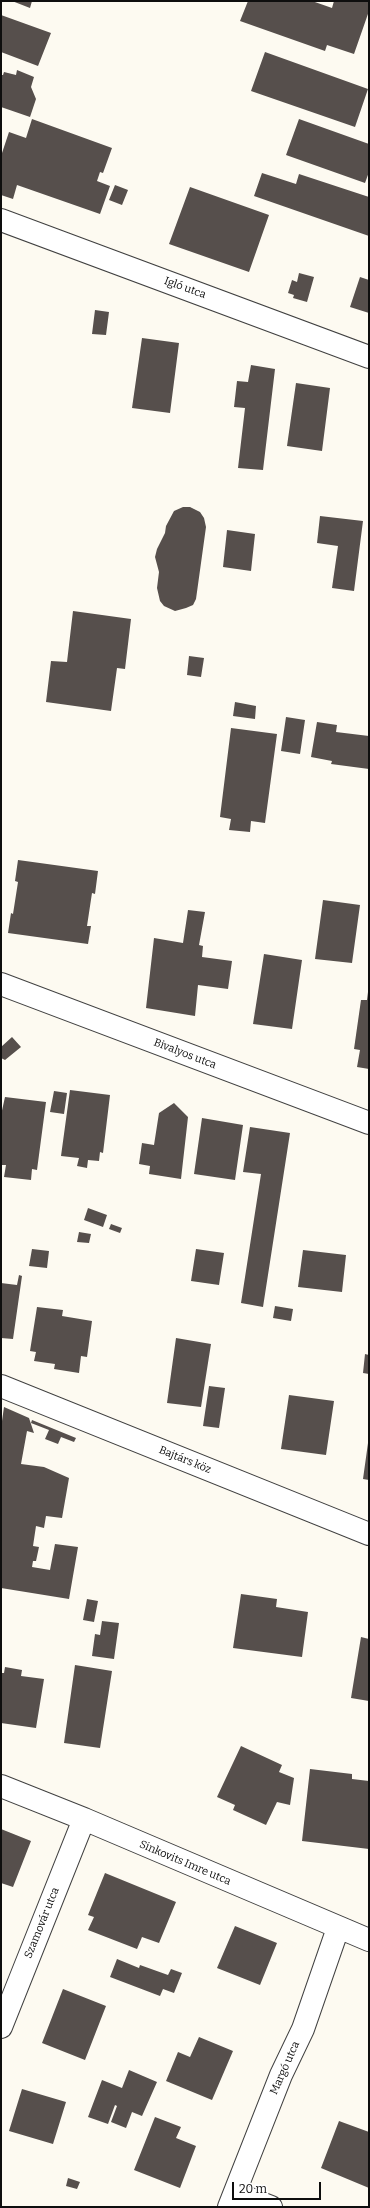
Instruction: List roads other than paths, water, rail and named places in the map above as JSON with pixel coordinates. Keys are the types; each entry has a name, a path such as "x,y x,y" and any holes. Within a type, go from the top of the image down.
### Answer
{"street":[{"name":"Igló utca","path":"1,220 369,357"},
{"name":"Bivalyos utca","path":"1,984 369,1123"},
{"name":"Bajtárs köz","path":"1,1386 369,1534"},
{"name":"Sinkovits Imre utca","path":"1,1786 84,1819 369,1940"},
{"name":"Szamovár utca","path":"1,2026 84,1819"},
{"name":"Margó utca","path":"232,2200 281,2075 303,2029 338,1928"},
{"path":"232,2200 271,2207"}]}
